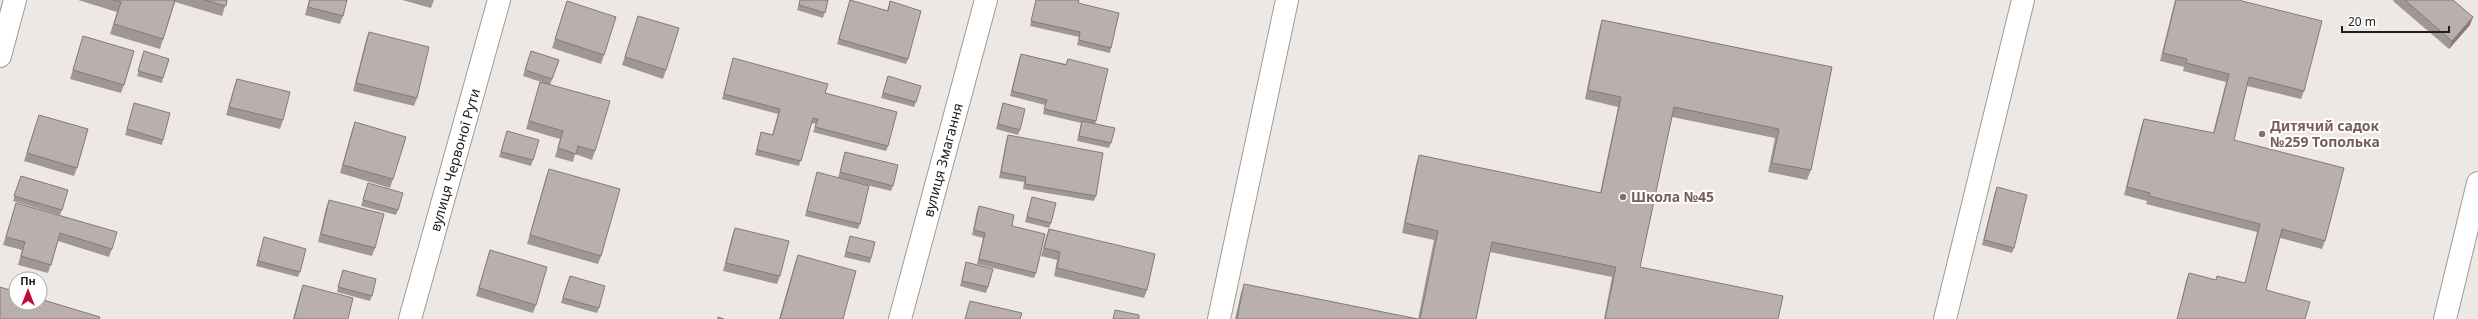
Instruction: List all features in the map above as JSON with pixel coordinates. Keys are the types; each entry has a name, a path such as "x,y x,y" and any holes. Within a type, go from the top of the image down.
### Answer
{"street":[{"path":"0,56 15,0"},
{"name":"вулиця Червоної Рути","path":"410,319 499,0"},
{"name":"вулиця Змагання","path":"900,319 986,0"},
{"path":"1219,319 1287,0"},
{"path":"1944,319 2023,0"},
{"path":"2445,319 2478,183"}],"building":[{"path":"113,0 175,0 163,39 114,24 121,2"},
{"path":"204,0 227,0 226,6"},
{"path":"310,0 347,0 343,16 308,7"},
{"path":"800,0 828,0 825,13 799,5"},
{"path":"850,0 888,11 890,1 921,11 908,59 839,39"},
{"path":"1036,0 1079,0 1078,3 1119,13 1111,48 1079,40 1080,32 1031,21"},
{"path":"2176,0 2238,0 2322,21 2304,91 2249,77 2234,140 2344,168 2325,241 2282,229 2266,290 2310,302 2305,319 2177,319 2189,273 2216,280 2217,276 2245,283 2260,224 2149,196 2150,193 2127,187 2144,119 2214,133 2229,74 2186,63 2187,59 2163,53"},
{"path":"2405,0 2453,0 2473,17 2452,41"},
{"path":"567,1 616,17 604,55 555,39"},
{"path":"638,16 679,28 666,70 625,57"},
{"path":"1602,20 1832,67 1811,170 1772,163 1779,129 1674,107 1640,267 1783,296 1778,319 1605,319 1616,267 1492,242 1476,319 1420,319 1438,231 1405,223 1419,155 1601,193 1621,97 1588,90"},
{"path":"369,32 429,47 417,98 356,83"},
{"path":"83,36 134,51 124,85 73,70"},
{"path":"144,51 169,59 163,78 138,71"},
{"path":"531,51 559,60 552,79 525,70"},
{"path":"1021,54 1066,65 1068,59 1108,69 1096,121 1044,109 1047,100 1012,91"},
{"path":"733,58 828,84 825,93 897,112 888,146 815,127 818,119 813,118 801,161 757,150 761,132 773,135 780,109 724,94"},
{"path":"888,76 921,86 916,102 883,93"},
{"path":"237,79 290,92 283,120 229,107"},
{"path":"540,82 610,101 595,151 578,146 576,154 558,148 563,131 529,121"},
{"path":"134,103 170,113 163,140 127,129"},
{"path":"1003,103 1025,109 1020,130 998,124"},
{"path":"39,115 88,129 77,168 27,153"},
{"path":"1082,121 1115,128 1111,143 1079,136"},
{"path":"355,122 406,137 393,179 343,165"},
{"path":"507,131 539,140 533,160 501,152"},
{"path":"1008,135 1103,153 1096,196 1025,184 1026,177 1001,172"},
{"path":"845,152 898,165 893,186 840,172"},
{"path":"549,169 620,189 601,256 530,235"},
{"path":"817,172 869,186 860,224 807,211"},
{"path":"21,176 68,190 62,210 14,196"},
{"path":"368,183 403,193 398,210 363,200"},
{"path":"1997,187 2027,195 2014,248 1984,240"},
{"path":"1032,197 1056,203 1051,223 1027,217"},
{"path":"329,200 384,214 375,248 321,234"},
{"path":"16,203 117,232 112,249 60,233 51,265 21,256 25,242 6,237"},
{"path":"979,206 1014,215 1012,226 1045,234 1036,273 979,259 985,233 974,230"},
{"path":"735,228 789,241 780,276 726,263"},
{"path":"1049,229 1155,254 1147,290 1057,268 1060,252 1044,248"},
{"path":"850,236 875,242 871,258 846,252"},
{"path":"264,237 306,249 300,272 258,261"},
{"path":"490,250 547,267 536,305 479,288"},
{"path":"798,255 856,271 843,319 780,319"},
{"path":"966,262 993,269 988,287 962,281"},
{"path":"343,270 376,279 372,296 338,287"},
{"path":"570,276 605,286 599,308 563,298"},
{"path":"1244,284 1418,319 1237,319"},
{"path":"303,285 353,298 348,319 294,319"},
{"path":"0,287 8,290 8,311 48,311 48,301 100,317 99,319 0,319"},
{"path":"970,301 1022,313 1020,319 965,319"},
{"path":"1115,310 1139,315 1139,319 1113,319"}],"place":[{"name":"Дитячий садок №259 Тополька","path":"2262,134"},
{"name":"Школа №45","path":"1623,197"}]}
